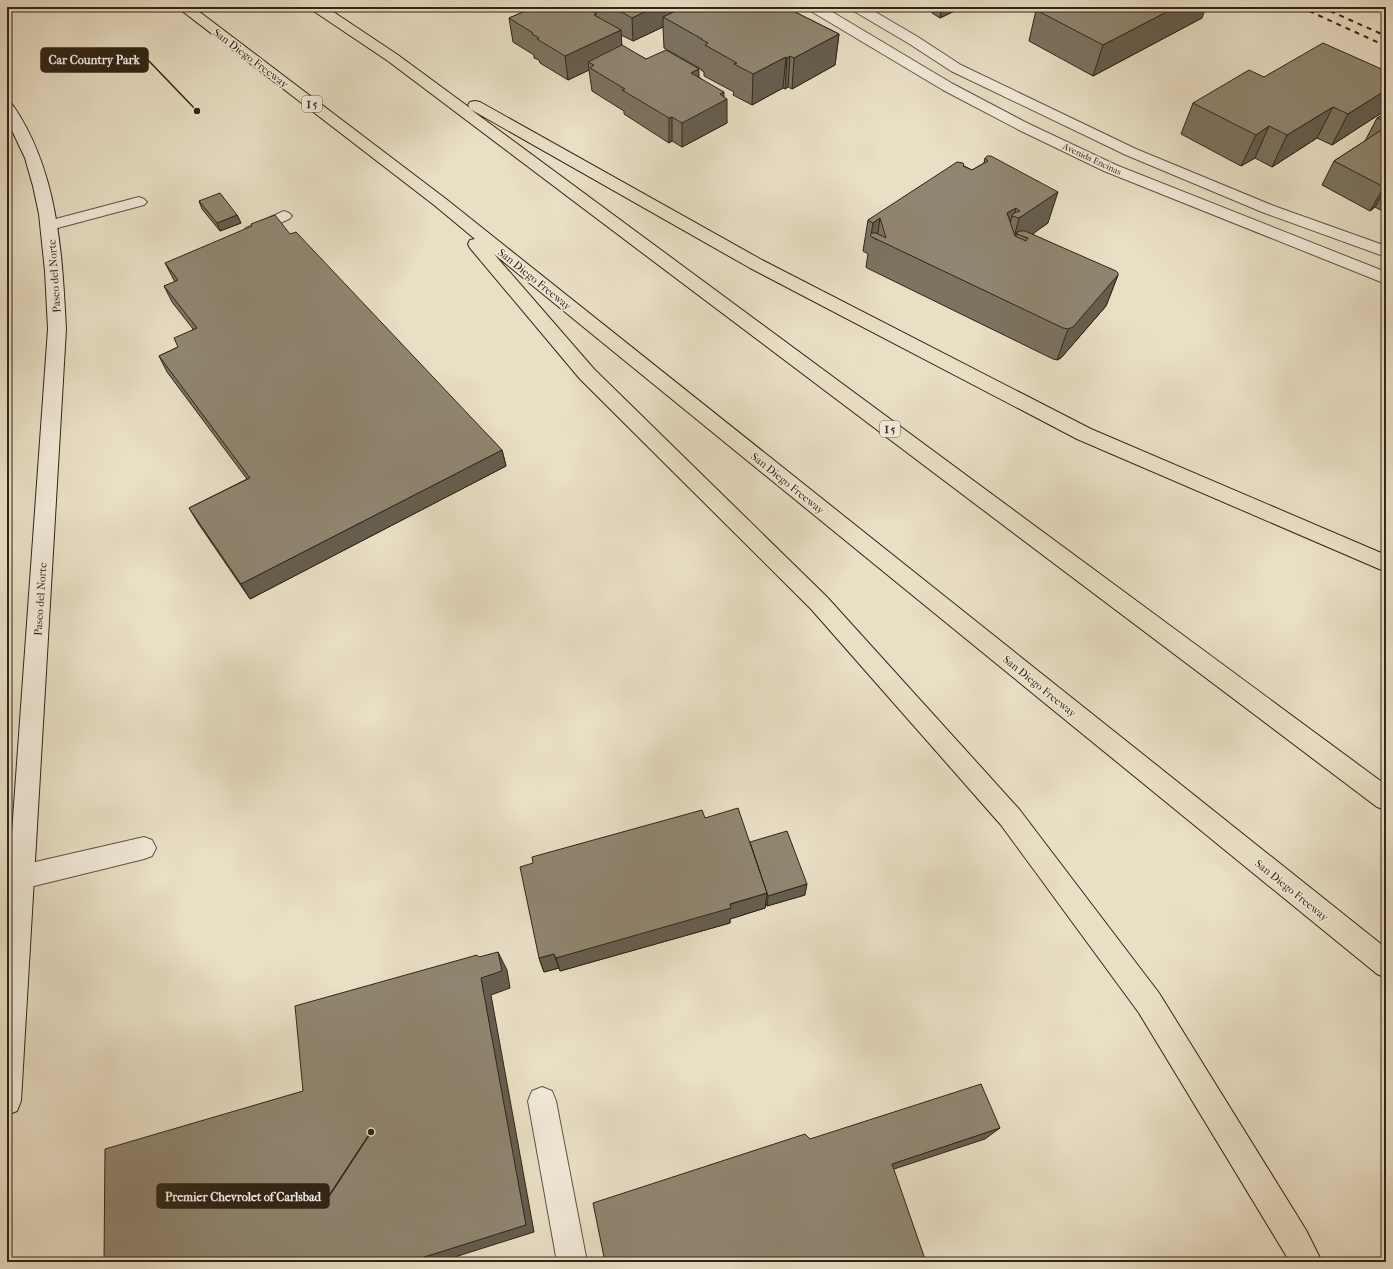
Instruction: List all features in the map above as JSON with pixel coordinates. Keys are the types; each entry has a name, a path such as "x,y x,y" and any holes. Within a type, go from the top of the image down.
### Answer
{"highway":[{"name":"San Diego Freeway","path":"184,7 440,202 1386,965"},
{"name":"I 5","path":"317,7 393,58 1386,799"},
{"path":"393,58 756,264 1084,434 1386,564"},
{"path":"440,202 587,374 819,603 1010,817 1149,1003 1295,1241 1306,1262"}],"street":[{"name":"Avenida Encinas","path":"814,7 948,87 1024,127 1110,168 1386,278"},
{"path":"857,7 956,68 1131,152 1268,209 1386,252"},
{"name":"Paseo del Norte","path":"7,106 20,125 40,177 50,225 56,286 57,328 7,1101"}],"lane":[{"path":"50,225 140,202"},
{"path":"237,238 284,216"},
{"path":"22,877 144,848"},
{"path":"542,1100 572,1262"}],"building":[{"path":"535,7 585,7 597,14 594,15 621,30 565,56 537,39 539,38 532,34 533,33 509,18"},
{"path":"613,7 655,7 632,18"},
{"path":"684,7 785,7 839,34 794,58 790,56 787,58 786,57 753,74 734,64 737,63 705,45 708,43 702,39 663,17"},
{"path":"1043,7 1176,7 1103,45 1036,10"},
{"path":"1323,43 1386,71 1386,90 1348,114 1333,107 1287,135 1269,126 1256,135 1193,103 1249,70 1264,77"},
{"path":"622,45 646,59 666,50 699,69 691,73 724,92 720,94 727,99 682,123 672,117 669,118 622,90 625,89 590,68 594,65 588,62"},
{"path":"1386,113 1386,122 1377,118"},
{"path":"1386,127 1386,185 1384,187 1334,161"},
{"path":"987,156 991,156 1058,192 1019,218 1012,216 1014,213 1020,211 1016,208 1007,213 1015,236 1026,241 1028,238 1017,234 1017,232 1025,231 1118,273 1118,275 1073,327 1068,329 1063,328 870,235 872,233 876,233 886,238 880,218 873,223 868,220 957,162 963,163 963,166 972,170 988,161 985,158"},
{"path":"220,193 237,215 217,223 199,201"},
{"path":"275,215 290,234 296,232 502,450 241,584 189,508 250,478 159,356 178,347 174,338 197,328 164,286 178,280 165,263 252,226 251,224"},
{"path":"738,808 767,893 730,904 731,908 556,958 554,954 539,958 520,867 533,863 532,857 702,810 705,818"},
{"path":"787,831 807,884 768,896 750,842"},
{"path":"498,952 502,971 481,978 526,1225 415,1260 416,1262 104,1262 105,1149 303,1091 295,1006 477,955 479,957"},
{"path":"981,1084 1000,1128 892,1164 926,1262 605,1262 593,1203 805,1134 810,1139"}],"railway":[{"path":"1300,7 1386,46"},
{"path":"1321,7 1386,36"}],"place":[{"name":"Car Country Park","path":"197,111"},
{"name":"Premier Chevrolet of Carlsbad","path":"371,1132"}]}
